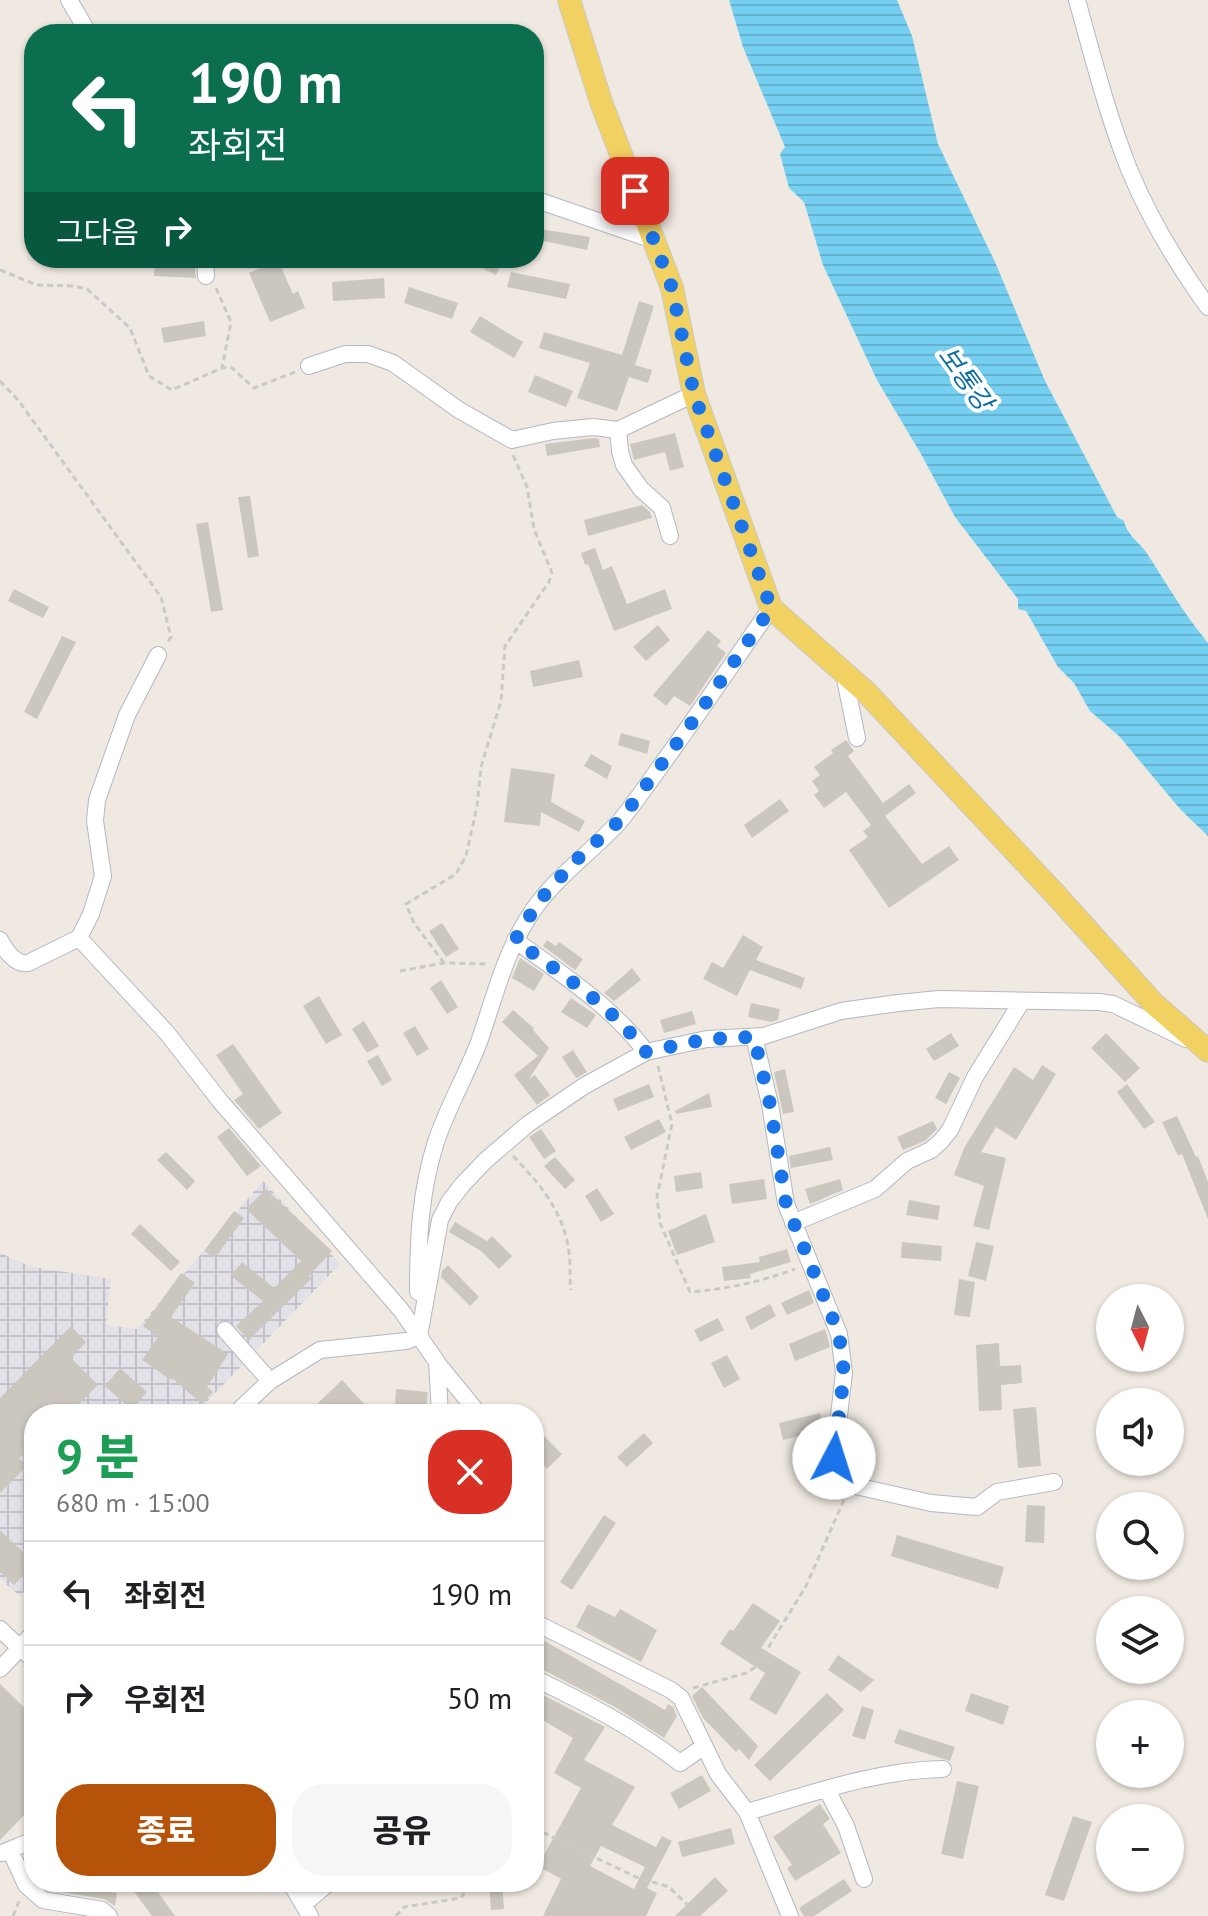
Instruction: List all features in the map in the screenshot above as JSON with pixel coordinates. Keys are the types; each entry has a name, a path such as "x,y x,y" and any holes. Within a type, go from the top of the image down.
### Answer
{"main road":[{"path":"569,0 601,102 672,288 694,394 771,608 867,693 1153,1003 1204,1048"}],"street":[{"path":"69,0 83,24"},
{"path":"1077,0 1101,88 1130,172 1182,270 1208,307"},
{"path":"544,202 656,241"},
{"path":"206,268 206,276"},
{"path":"309,366 345,354 368,354 393,363 459,410 512,440 593,427 618,430 694,394"},
{"path":"618,430 624,465 641,489 662,508 670,536"},
{"path":"419,1336 418,1258 422,1192 436,1140 478,1043 515,940 539,901 625,814 771,608"},
{"path":"0,940 15,960 22,964 79,938 103,876 95,821 97,800 127,715 158,655"},
{"path":"844,674 857,738"},
{"path":"79,938 167,1033 220,1101 372,1275 471,1404"},
{"path":"515,940 581,988 650,1051"},
{"path":"419,1336 440,1220 463,1184 528,1124 584,1086 650,1051 707,1039 754,1037 781,1032 861,1007 939,999 1113,1004 1204,1048"},
{"path":"793,1223 865,1194 907,1161 931,1150 941,1141 950,1130 975,1077 1022,1001"},
{"path":"754,1037 770,1104 786,1204 839,1334 843,1354 844,1373 834,1458 841,1480 931,1503 977,1507 997,1492 1054,1482"},
{"path":"225,1330 270,1381"},
{"path":"246,1404 270,1381 320,1350 406,1341 419,1336"},
{"path":"437,1362 439,1404"},
{"path":"544,1627 681,1698 718,1774 747,1812 790,1916"},
{"path":"0,1629 24,1651"},
{"path":"0,1669 24,1643"},
{"path":"544,1683 603,1711 648,1738 680,1763 703,1747"},
{"path":"747,1812 880,1776 919,1769 943,1769"},
{"path":"827,1790 846,1826 864,1879"},
{"path":"24,1844 5,1852 24,1882"},
{"path":"34,1892 43,1900 102,1910 109,1916"},
{"path":"296,1892 307,1910 322,1892"}],"path":[{"path":"0,270 37,285 87,289 130,328 149,376 172,390 222,368 231,367 254,388 309,366"},
{"path":"206,276 211,277 231,322 222,368"},
{"path":"0,381 18,400 161,597 171,637 158,655"},
{"path":"444,963 414,923 406,904 456,874 466,856 477,806 481,767 501,701 505,646 552,573 534,529 527,487 510,448 512,440"},
{"path":"400,971 444,963 504,965"},
{"path":"650,1051 666,1092 672,1124 657,1197 660,1223 690,1292 765,1281 810,1263"},
{"path":"503,1145 541,1184 560,1219 570,1257 571,1290"},
{"path":"674,1693 746,1673 757,1666 806,1586 844,1500 841,1480"},
{"path":"544,1833 636,1877 669,1887 699,1916"},
{"path":"396,1916 404,1907 461,1898 465,1892"}],"shaded area":[{"path":"263,1181 340,1264 205,1404 24,1404 24,1592 20,1596 0,1579 0,1253 32,1267 111,1279 106,1325 137,1329"}],"water":[{"name":"보통강","path":"729,0 897,0 912,36 938,144 995,262 1045,381 1117,517 1124,521 1130,534 1146,552 1208,643 1208,836 1180,809 1119,736 1090,711 1074,683 1058,667 1026,611 1018,609 1018,599 955,517 877,380 823,265 804,202 789,188 780,154 785,147 743,47"}],"building":[{"path":"544,230 590,237 587,250 544,241"},
{"path":"155,268 195,268 196,278 154,276"},
{"path":"260,268 282,268 293,294 298,291 305,308 270,322 249,273"},
{"path":"482,268 499,268 496,275"},
{"path":"511,272 570,284 566,299 507,287"},
{"path":"384,278 385,298 333,301 332,282"},
{"path":"409,287 458,303 452,319 404,303"},
{"path":"639,301 654,306 635,365 652,370 648,383 629,377 617,411 577,398 590,363 539,348 544,332 622,355"},
{"path":"480,316 523,342 514,358 470,332"},
{"path":"204,321 206,336 164,343 161,328"},
{"path":"535,375 573,391 566,407 528,392"},
{"path":"675,433 684,467 670,471 665,452 634,460 630,444"},
{"path":"599,439 600,447 547,456 545,444"},
{"path":"250,496 259,556 248,558 238,497"},
{"path":"642,505 652,518 588,536 584,520"},
{"path":"208,522 223,610 211,612 196,524"},
{"path":"595,548 603,570 612,566 627,604 665,589 672,609 614,631 581,553"},
{"path":"14,589 49,607 43,618 8,601"},
{"path":"658,625 670,640 646,661 633,647"},
{"path":"708,630 721,641 717,646 726,653 690,706 674,696 666,706 653,695"},
{"path":"62,636 76,642 37,719 24,712"},
{"path":"579,660 583,677 533,687 530,671"},
{"path":"621,733 650,741 647,754 618,745"},
{"path":"846,740 854,751 848,756 883,803 909,784 916,793 885,816 922,864 949,846 959,860 889,908 849,850 868,837 863,831 871,825 846,792 824,808 814,795 819,791 812,781 820,775 814,767"},
{"path":"591,754 612,766 607,779 584,766"},
{"path":"511,768 555,774 551,802 585,821 579,832 541,812 540,826 504,822"},
{"path":"780,799 789,811 752,838 744,825"},
{"path":"442,923 459,949 446,957 429,931"},
{"path":"743,935 763,947 756,960 805,978 801,989 750,970 737,996 703,979 712,962 723,968"},
{"path":"547,940 556,946 559,942 583,959 575,970 543,946"},
{"path":"520,958 544,974 534,991 512,978"},
{"path":"632,968 641,980 614,1001 604,993"},
{"path":"441,980 458,1007 447,1014 430,988"},
{"path":"319,996 342,1035 326,1044 303,1006"},
{"path":"571,998 596,1015 587,1028 561,1012"},
{"path":"751,1003 780,1009 778,1020 771,1022 748,1017"},
{"path":"513,1010 534,1028 549,1048 529,1079 535,1075 550,1095 537,1105 514,1075 538,1056 502,1022"},
{"path":"692,1011 696,1024 664,1033 660,1020"},
{"path":"364,1021 379,1046 367,1053 352,1029"},
{"path":"415,1026 429,1049 417,1056 403,1033"},
{"path":"951,1033 959,1046 934,1061 926,1049"},
{"path":"1106,1033 1140,1068 1125,1082 1091,1048"},
{"path":"233,1044 282,1113 259,1129 234,1100 243,1094 216,1055"},
{"path":"573,1050 587,1072 576,1078 562,1057"},
{"path":"378,1055 392,1080 382,1086 367,1061"},
{"path":"1042,1065 1056,1074 1016,1140 996,1127 981,1152 1006,1158 989,1230 973,1226 984,1186 954,1175 964,1148 1014,1067 1033,1080"},
{"path":"785,1069 794,1112 783,1114 774,1072"},
{"path":"949,1072 960,1078 946,1104 935,1098"},
{"path":"649,1084 654,1097 618,1111 613,1099"},
{"path":"1127,1084 1155,1122 1144,1129 1117,1092"},
{"path":"709,1093 712,1107 676,1114 675,1111"},
{"path":"1177,1116 1208,1182 1208,1219 1182,1154 1178,1156 1162,1122"},
{"path":"659,1119 666,1132 631,1150 624,1137"},
{"path":"933,1121 937,1129 925,1141 903,1150 897,1137"},
{"path":"229,1128 261,1166 247,1176 217,1137"},
{"path":"541,1129 556,1151 544,1159 529,1137"},
{"path":"830,1147 833,1160 791,1168 789,1156"},
{"path":"166,1152 195,1181 187,1190 157,1160"},
{"path":"555,1157 575,1180 565,1189 544,1166"},
{"path":"701,1172 703,1188 676,1192 674,1176"},
{"path":"764,1179 767,1199 732,1204 729,1184"},
{"path":"840,1179 843,1190 810,1204 805,1189"},
{"path":"597,1188 614,1214 601,1222 585,1196"},
{"path":"266,1189 332,1251 309,1276 312,1278 249,1340 236,1326 263,1301 231,1276 242,1262 274,1288 301,1261 246,1209"},
{"path":"909,1200 940,1206 938,1220 906,1215"},
{"path":"234,1211 244,1218 215,1258 204,1251"},
{"path":"706,1214 715,1242 677,1255 668,1231"},
{"path":"455,1222 487,1241 492,1236 512,1256 499,1269 481,1251 449,1232"},
{"path":"140,1224 180,1262 171,1271 131,1234"},
{"path":"902,1242 942,1246 941,1261 901,1258"},
{"path":"976,1242 994,1246 986,1281 968,1276"},
{"path":"787,1249 791,1262 750,1274 751,1278 724,1281 722,1267 760,1262 759,1257"},
{"path":"448,1265 479,1297 470,1306 441,1277"},
{"path":"181,1273 195,1283 171,1317 228,1354 207,1387 213,1392 202,1404 172,1378 142,1360 158,1337 143,1326"},
{"path":"959,1279 975,1282 970,1317 954,1315"},
{"path":"809,1290 814,1303 787,1315 781,1303"},
{"path":"770,1304 776,1316 751,1330 745,1317"},
{"path":"718,1318 724,1330 700,1342 694,1330"},
{"path":"71,1326 86,1342 71,1358 98,1385 79,1404 24,1404 24,1453 19,1458 24,1463 24,1469 0,1493 0,1398"},
{"path":"825,1329 830,1347 795,1361 789,1344"},
{"path":"999,1343 1000,1366 1021,1365 1022,1383 1001,1385 1002,1410 979,1411 976,1345"},
{"path":"727,1355 740,1379 724,1388 711,1363"},
{"path":"120,1368 147,1392 137,1404 125,1404 105,1386"},
{"path":"342,1380 364,1404 317,1404"},
{"path":"396,1389 428,1392 427,1404 395,1404"},
{"path":"1036,1407 1041,1466 1018,1468 1013,1409"},
{"path":"820,1413 824,1430 783,1440 779,1423"},
{"path":"644,1433 653,1443 627,1467 617,1457"},
{"path":"544,1436 562,1454 547,1469 544,1466"},
{"path":"1027,1505 1045,1506 1044,1543 1025,1542"},
{"path":"604,1515 616,1523 572,1590 560,1582"},
{"path":"0,1530 24,1551 24,1575 14,1585 0,1572"},
{"path":"897,1535 1004,1567 998,1589 891,1556"},
{"path":"753,1603 780,1621 761,1648 801,1672 776,1715 749,1699 765,1673 720,1644"},
{"path":"588,1604 615,1617 620,1609 657,1630 641,1662 576,1627"},
{"path":"544,1641 665,1710 668,1704 677,1716 664,1738 615,1707 544,1670"},
{"path":"838,1655 874,1680 861,1692 828,1670"},
{"path":"0,1684 24,1707 24,1815 0,1840"},
{"path":"702,1687 758,1746 749,1760 739,1749 736,1752 703,1718 692,1696"},
{"path":"827,1693 844,1710 770,1781 754,1765"},
{"path":"971,1693 1009,1706 1003,1725 965,1711"},
{"path":"544,1696 605,1727 584,1760 635,1787 612,1825 656,1847 662,1836 672,1841 647,1888 657,1893 646,1916 543,1916 561,1879 544,1869 544,1855 581,1788 554,1773 573,1738 544,1721","holes":["601,1846 645,1867 634,1889 590,1866"]},
{"path":"862,1706 874,1710 865,1740 852,1736"},
{"path":"899,1729 955,1747 950,1761 894,1743"},
{"path":"702,1775 711,1791 679,1809 670,1793"},
{"path":"957,1781 979,1786 963,1859 941,1854"},
{"path":"820,1804 830,1819 823,1824 841,1853 795,1881 787,1868 792,1865 773,1837"},
{"path":"1073,1816 1092,1822 1064,1901 1045,1895"},
{"path":"731,1828 735,1844 682,1857 678,1842"},
{"path":"715,1877 728,1891 700,1916 675,1916"},
{"path":"844,1879 852,1891 814,1916 804,1916 799,1908"},
{"path":"61,1892 117,1893 115,1906 104,1899"},
{"path":"134,1892 158,1892 175,1916 152,1916"},
{"path":"490,1892 503,1892 504,1909 491,1910"}],"route":[{"path":"635,191 672,288 694,394 771,608 631,806 539,901 515,940 581,988 633,1035 646,1052 707,1039 754,1037 770,1104 786,1204 839,1334 843,1354 844,1373 834,1458"}]}
